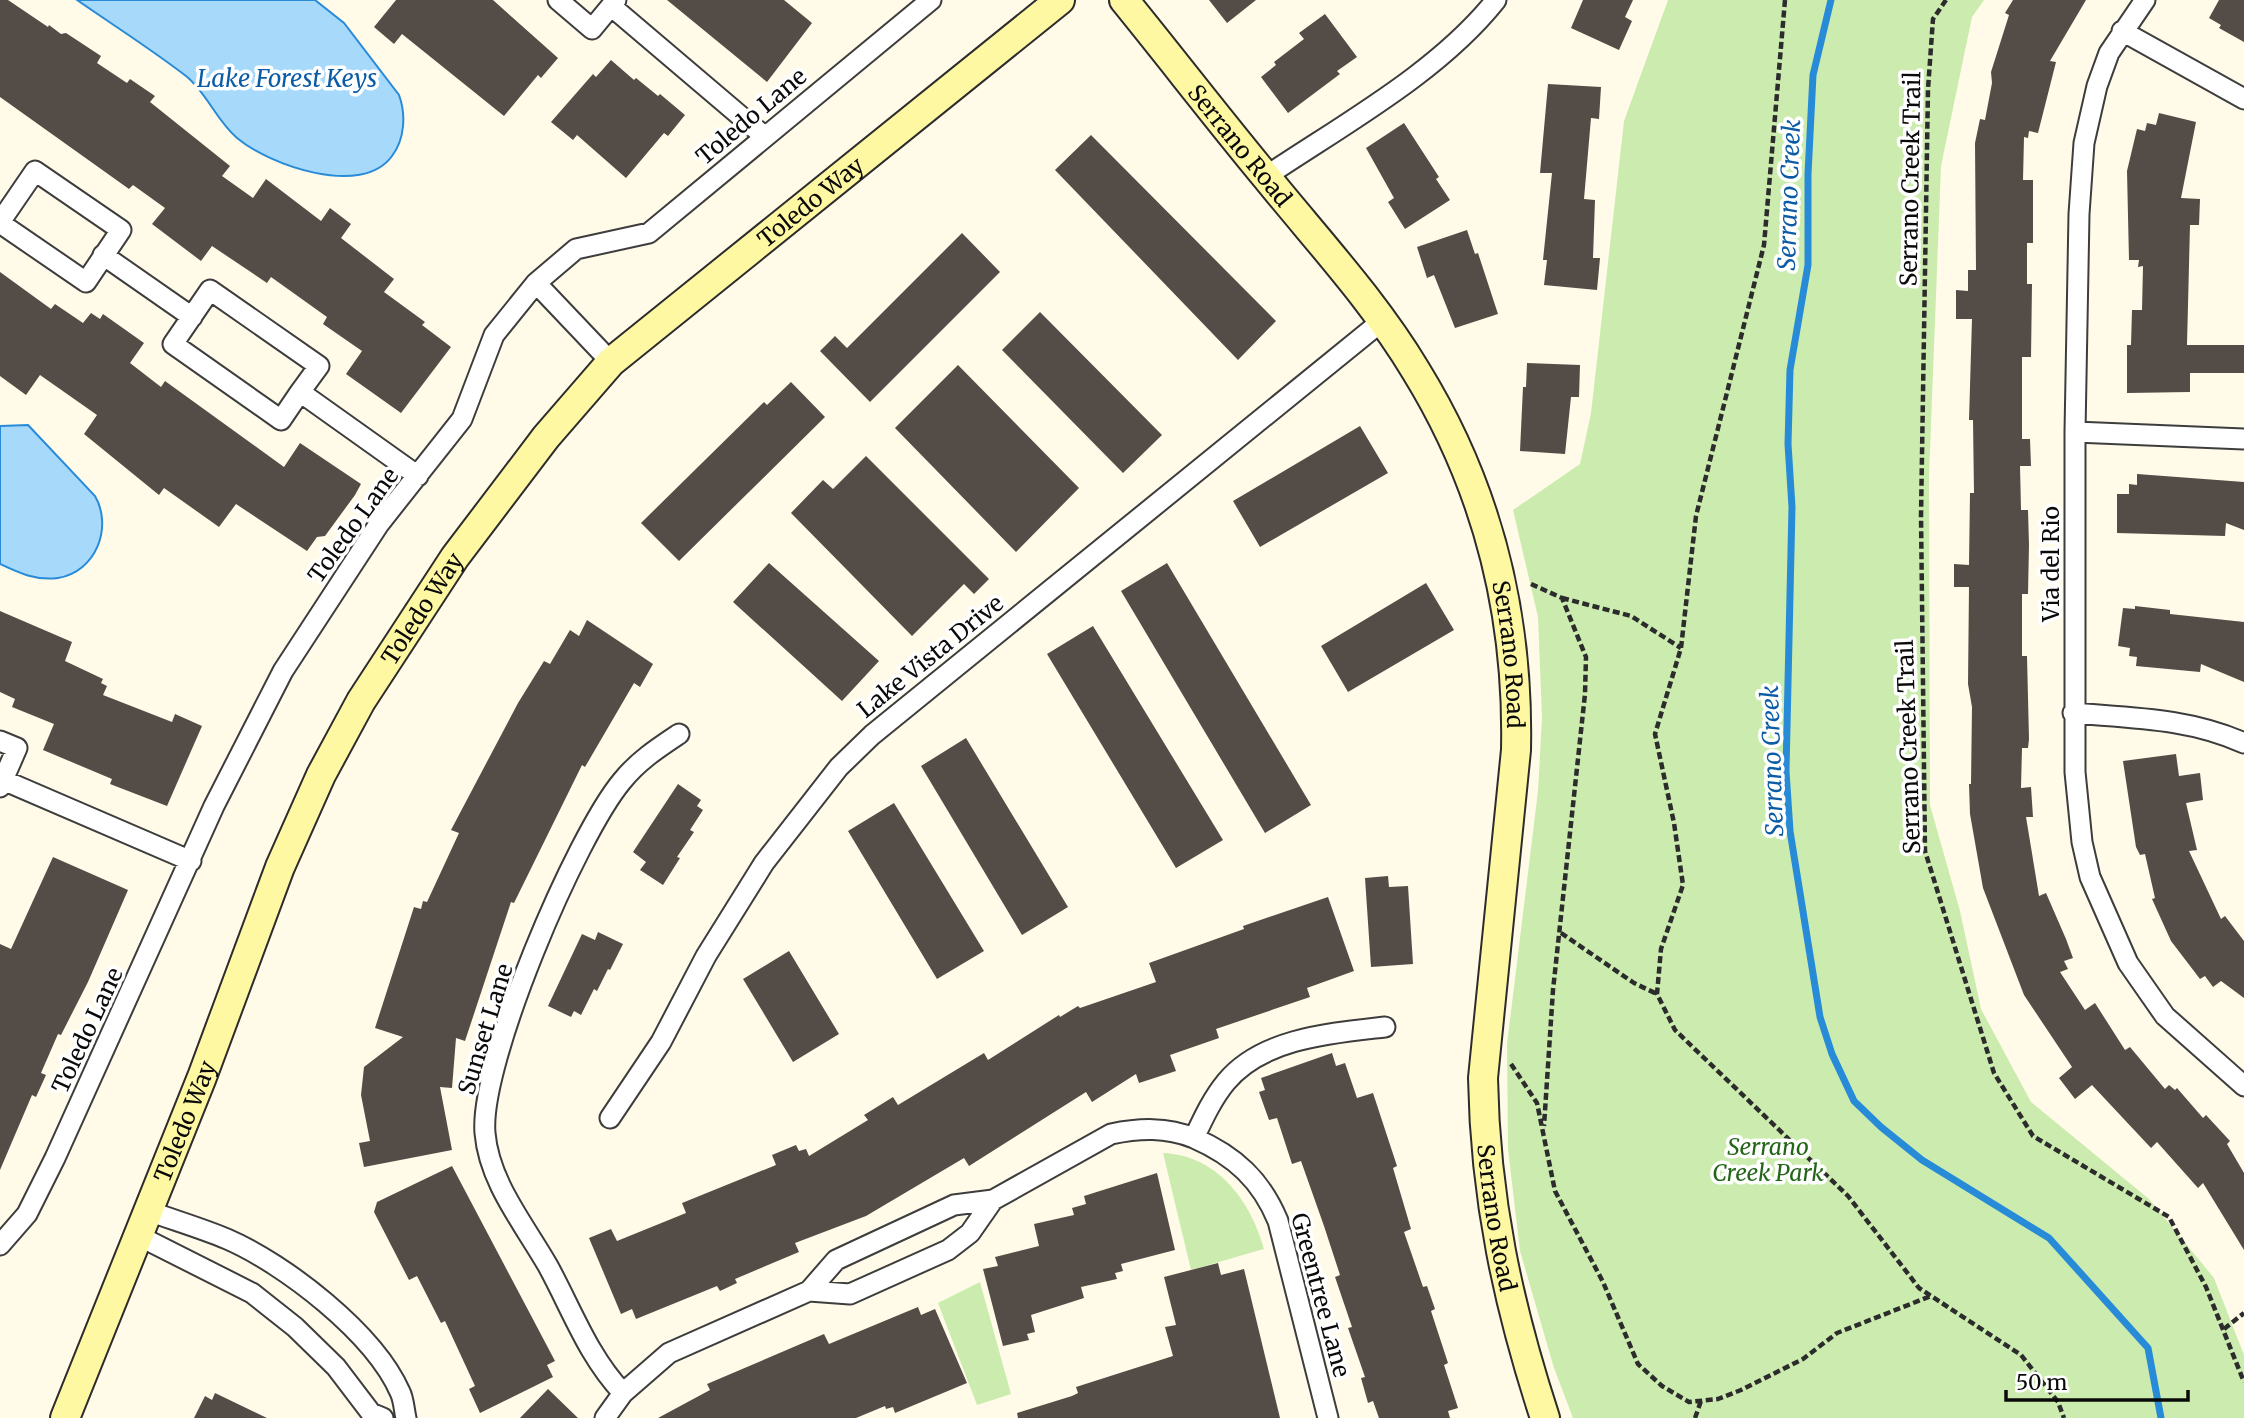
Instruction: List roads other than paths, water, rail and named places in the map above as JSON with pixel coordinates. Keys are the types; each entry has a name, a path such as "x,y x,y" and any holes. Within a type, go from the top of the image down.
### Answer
{"main road":[{"name":"Toledo Way","path":"65,1418 141,1223 202,1077 279,867 332,754 361,701 455,557 546,437 611,362 1060,0"},
{"name":"Serrano Road","path":"1124,0 1265,177 1361,291 1416,370 1453,438 1475,489 1493,542 1514,647 1516,750 1483,1078 1484,1133 1489,1187 1502,1265 1520,1341 1545,1418"}],"street":[{"path":"558,0 593,29 614,3 764,136"},
{"name":"Toledo Lane","path":"0,1245 27,1214 44,1181 240,752 283,671 379,524 462,419 494,335 536,283 576,249 649,233 931,0"},
{"path":"1265,177 1425,68 1479,21 1496,0"},
{"name":"Via del Rio","path":"2145,0 2109,53 2097,86 2084,143 2079,214 2073,713 2082,842 2090,877 2128,963 2165,1016 2244,1086"},
{"path":"2122,31 2244,99"},
{"path":"35,171 121,230 103,256 86,282 0,222 35,171"},
{"path":"103,256 192,317"},
{"path":"536,283 611,362"},
{"path":"210,290 319,366 300,392 281,419 173,344 210,290"},
{"name":"Lake Vista Drive","path":"610,1118 661,1042 706,957 764,863 839,767 892,719 1381,321"},
{"path":"300,392 418,476"},
{"path":"2076,432 2244,439"},
{"path":"2073,713 2177,721 2216,730 2244,743"},
{"name":"Sunset Lane","path":"623,1393 597,1363 549,1268 499,1183 487,1150 485,1115 489,1085 528,968 589,834 622,781 648,754 679,734"},
{"path":"0,741 17,748 2,784 191,861"},
{"path":"1194,1138 1225,1083 1258,1056 1342,1032 1385,1027"},
{"name":"Greentree Lane","path":"993,1200 1111,1134 1130,1130 1166,1130 1194,1138 1224,1153 1245,1169 1270,1203 1278,1222 1328,1418"},
{"path":"809,1291 850,1294 948,1250 970,1233 993,1200"},
{"path":"605,1418 623,1393 669,1353 809,1291 836,1260 954,1205 993,1200"},
{"path":"141,1223 252,1293 295,1327 336,1367 371,1413 383,1418"},
{"path":"141,1223 227,1239 281,1268 316,1294 382,1361 401,1393 406,1418"}],"water":[{"name":"Lake Forest Keys","path":"77,0 315,0 344,23 399,95 403,110 400,142 392,156 378,168 360,175 315,173 270,158 237,138 186,76"},
{"path":"28,425 95,496 100,508 101,534 91,558 71,574 58,578 35,577 0,564 0,426"}],"waterway":[{"name":"Serrano Creek","path":"1831,0 1813,75 1808,174 1808,265 1790,370 1788,444 1792,507 1786,771 1790,831 1820,1017 1832,1054 1854,1101 1922,1160 2049,1238 2148,1348 2161,1418"}],"park label":[{"name":"Serrano Creek Park","path":"1768,1159"}]}
